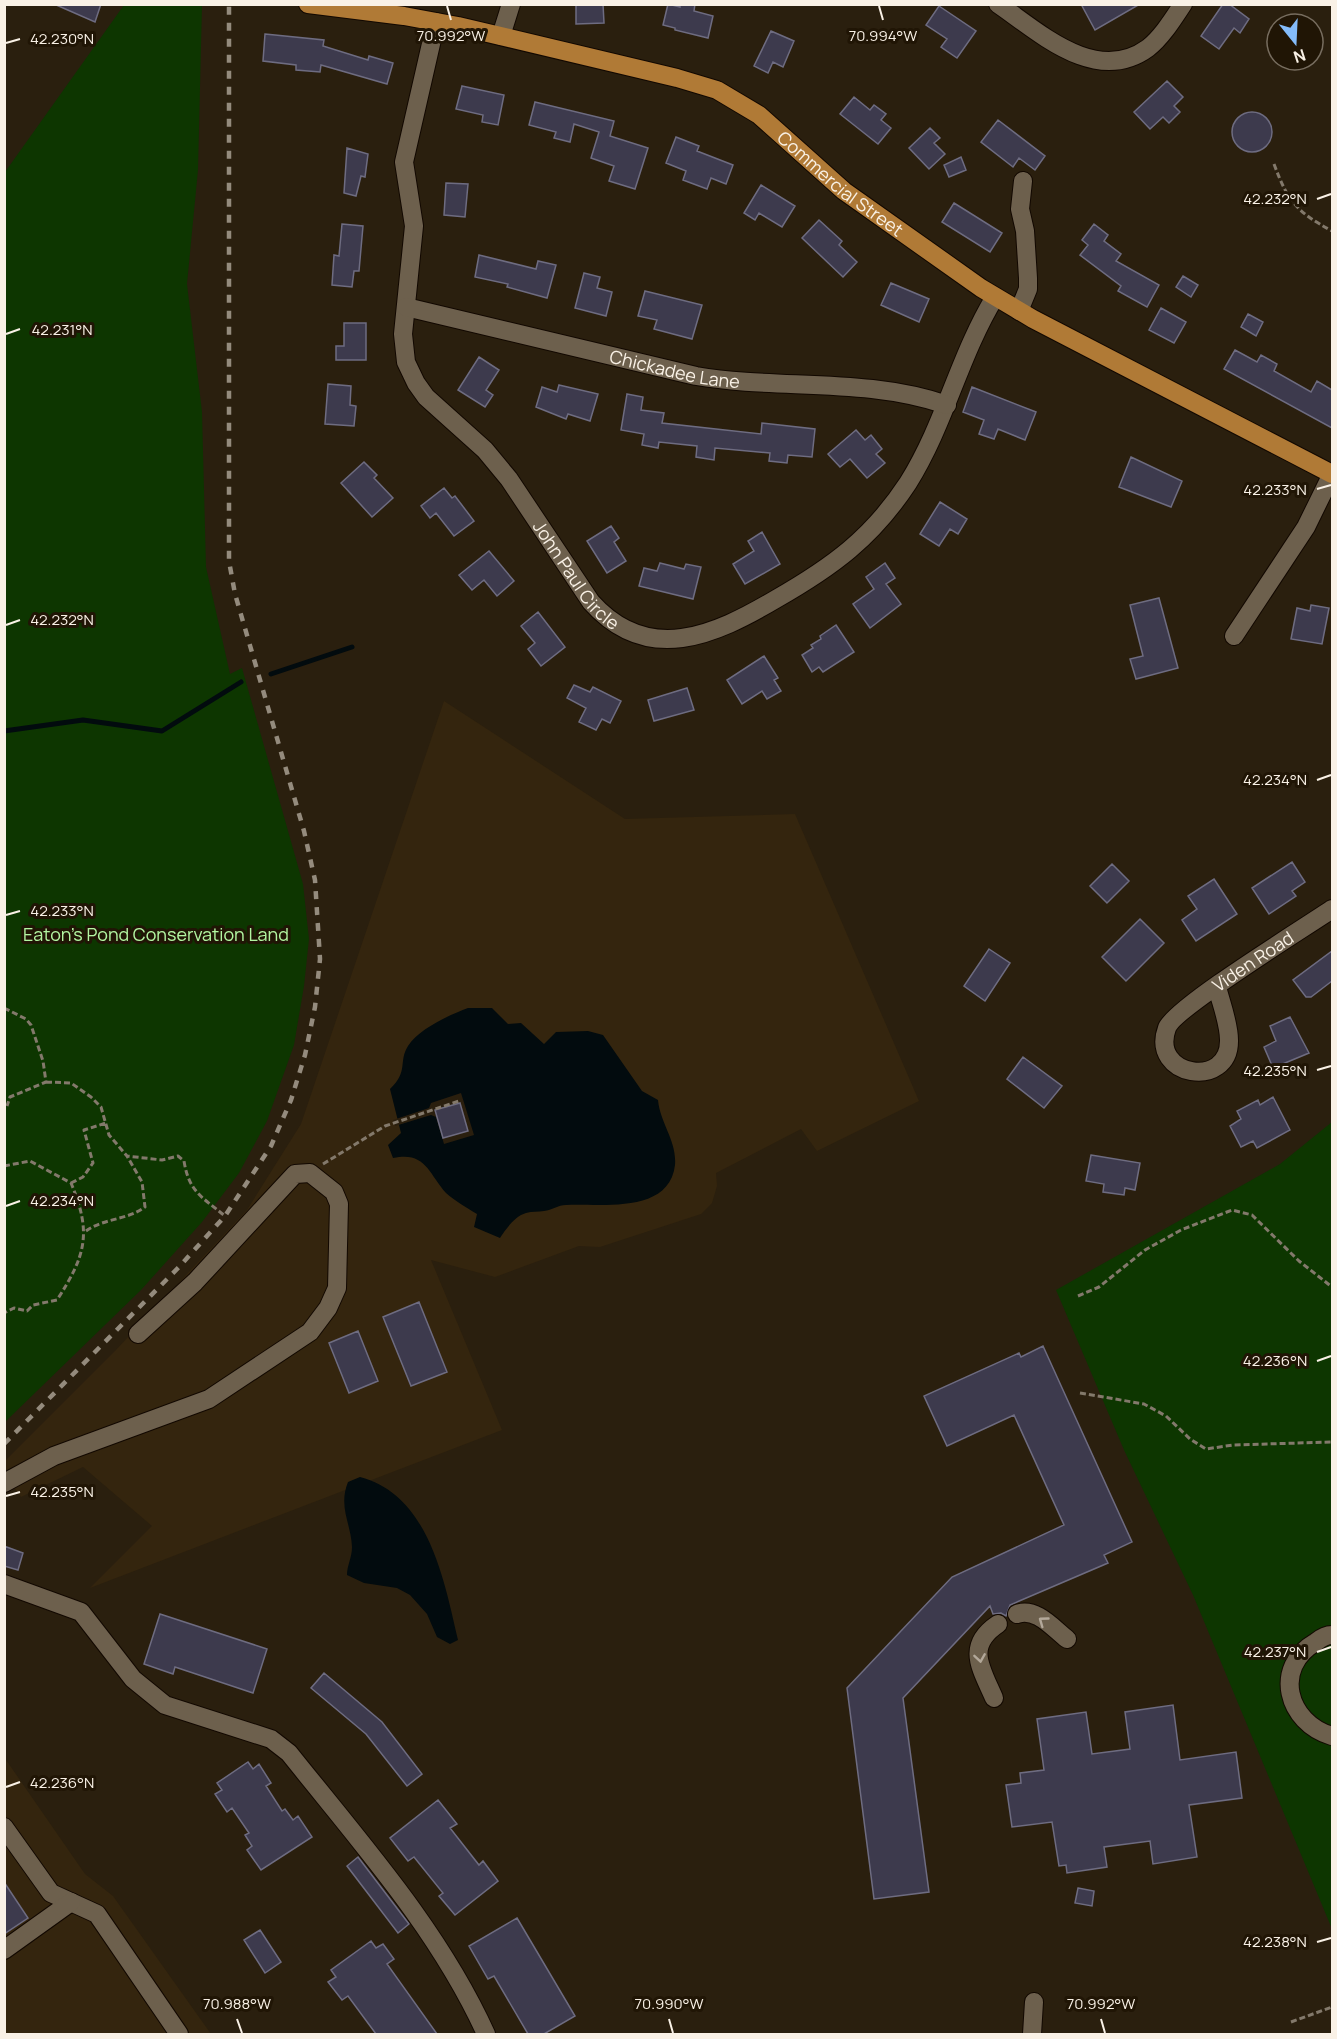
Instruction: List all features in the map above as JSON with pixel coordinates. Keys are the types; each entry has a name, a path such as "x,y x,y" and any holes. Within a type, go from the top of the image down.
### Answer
{"main road":[{"name":"Commercial Street","path":"308,4 436,21 690,81 728,95 770,124 855,200 994,297 1332,474"}],"street":[{"path":"501,36 511,4"},
{"path":"998,4 1067,51 1085,58 1105,60 1124,58 1148,48 1183,4"},
{"name":"John Paul Circle","path":"436,21 404,162 414,226 404,353 420,390 497,464 517,489 577,584 598,610 622,628 650,637 682,638 718,630 813,578 845,556 867,535 906,485 928,447 994,297"},
{"path":"1019,311 1028,290 1025,231 1020,209 1023,181"},
{"name":"Chickadee Lane","path":"406,307 696,376 735,381 844,386 907,395 947,405"},
{"path":"1234,636 1306,527 1332,474"},
{"name":"Viden Road","path":"1217,987 1230,1041 1226,1054 1214,1068 1193,1072 1180,1068 1169,1056 1165,1035 1169,1024 1177,1015 1217,987 1332,909"},
{"path":"4,1483 54,1456 209,1399 310,1332 328,1308 337,1288 339,1204 334,1192 310,1173 296,1174 195,1282 138,1334"},
{"path":"4,1584 81,1612 133,1679 165,1705 271,1738 289,1753 435,1940 461,1984 486,2034"},
{"path":"1017,1614 1030,1612 1038,1616 1067,1639"},
{"path":"994,1698 981,1666 978,1643 984,1633 998,1624"},
{"path":"1332,1635 1306,1648 1294,1664 1290,1683 1292,1700 1302,1720 1317,1732 1332,1736"},
{"path":"4,1827 51,1893 97,1914 179,2034"},
{"path":"4,1950 71,1902"},
{"path":"1032,2034 1034,2002"}],"path":[{"path":"1274,164 1287,197 1294,206 1309,219 1332,231"},
{"path":"4,1008 26,1018 31,1025 43,1061 46,1082"},
{"path":"7,1106 10,1097 52,1081 70,1083 101,1107 109,1135 127,1156 142,1182 144,1207 138,1212 100,1222 86,1231"},
{"path":"310,1173 385,1126 459,1101"},
{"path":"71,1183 83,1177 93,1163 84,1130 106,1122"},
{"path":"127,1156 162,1160 178,1156 184,1161 186,1175 196,1194 225,1216"},
{"path":"4,1166 30,1161 71,1183 86,1231 76,1269 57,1299 33,1305 27,1311 14,1308 4,1313"},
{"path":"1078,1296 1099,1287 1145,1250 1172,1235 1232,1210 1252,1215 1299,1262 1332,1287"},
{"path":"1080,1393 1144,1404 1166,1416 1190,1439 1206,1449 1233,1445 1332,1442"},
{"path":"1291,2022 1332,2007"}],"shaded area":[{"path":"444,701 625,819 795,814 919,1101 817,1151 801,1129 716,1173 717,1186 712,1203 701,1214 600,1247 579,1246 495,1277 431,1260 502,1430 90,1588 152,1526 83,1467 21,1497 5,1475 5,1461 115,1351 247,1210 301,1124"},
{"path":"468,1008 492,1008 508,1024 521,1023 544,1044 556,1032 588,1031 603,1035 642,1091 658,1100 675,1156 670,1181 660,1192 647,1199 631,1203 563,1205 526,1213 515,1220 500,1238 474,1227 477,1214 446,1193 419,1160 404,1157 393,1158 388,1145 401,1133 390,1089 399,1077 408,1046 427,1028"},
{"path":"360,1477 383,1487 402,1502 418,1521 439,1567 458,1640 450,1644 437,1637 427,1614 410,1595 397,1588 364,1583 347,1575 352,1547 344,1499 345,1491 348,1482"},
{"path":"4,1757 85,1874 113,1896 211,2034 5,2034"}],"green space":[{"name":"Eaton's Pond Conservation Land","path":"124,5 202,5 198,170 187,284 202,412 206,567 230,674 242,668 303,884 309,939 294,1045 267,1121 239,1173 202,1222 141,1290 5,1422 5,172"},
{"path":"1332,1122 1332,1929 1193,1595 1124,1450 1056,1290 1280,1164"}],"pier":[{"path":"461,1093 474,1135 444,1144 436,1117 431,1115 395,1126 393,1120 429,1108 431,1103"}],"building":[{"path":"54,4 101,4 95,22"},
{"path":"576,4 603,4 604,23 576,24"},
{"path":"668,4 680,7 680,4 695,4 694,11 713,16 708,38 663,25"},
{"path":"1081,4 1140,4 1095,30"},
{"path":"1223,4 1229,4 1249,19 1240,33 1234,28 1219,49 1201,36"},
{"path":"939,6 976,31 957,58 941,47 947,39 926,25"},
{"path":"771,31 794,41 783,67 773,62 768,73 754,66"},
{"path":"265,34 324,40 323,46 368,60 369,56 393,63 387,84 321,65 320,72 296,70 296,65 263,61"},
{"path":"1167,81 1183,97 1174,106 1180,112 1169,123 1163,117 1150,129 1134,112"},
{"path":"462,86 504,95 498,125 482,122 483,115 456,109"},
{"path":"854,97 870,110 874,105 886,114 881,120 891,128 878,144 840,114"},
{"path":"535,102 614,121 610,136 648,148 635,189 609,181 614,166 591,158 599,132 574,124 570,142 554,138 556,132 529,125"},
{"path":"1252,112 1266,118 1272,132 1266,146 1252,152 1238,146 1232,132 1238,118"},
{"path":"998,120 1045,156 1035,170 1019,158 1013,167 981,142"},
{"path":"930,128 940,138 934,143 945,154 929,169 909,148"},
{"path":"676,137 699,146 697,151 733,165 726,184 711,178 707,189 683,180 686,171 666,163"},
{"path":"347,148 368,154 365,177 361,176 356,196 344,193"},
{"path":"961,157 966,170 949,177 944,165"},
{"path":"446,183 468,184 465,217 444,215"},
{"path":"761,185 795,206 782,227 759,213 755,220 744,213"},
{"path":"954,203 1002,233 990,252 942,222"},
{"path":"819,220 842,241 839,245 857,262 843,277 802,238"},
{"path":"342,224 363,226 359,271 354,271 352,287 332,285 334,255 339,256"},
{"path":"1094,224 1108,235 1104,241 1121,254 1116,261 1159,285 1147,307 1118,291 1121,286 1080,255 1088,245 1082,240"},
{"path":"479,255 536,269 538,261 556,265 547,298 507,287 508,284 475,277"},
{"path":"584,273 600,277 597,288 612,292 606,316 575,308"},
{"path":"1183,276 1198,285 1191,297 1176,287"},
{"path":"891,283 929,299 919,322 881,305"},
{"path":"645,291 702,305 692,339 654,329 657,320 638,316"},
{"path":"1161,308 1186,322 1174,343 1149,330"},
{"path":"1248,314 1263,322 1256,336 1241,327"},
{"path":"344,323 366,323 366,360 336,360 336,346 344,346"},
{"path":"1235,350 1257,362 1261,355 1277,364 1274,371 1311,392 1317,381 1332,390 1332,428 1224,369"},
{"path":"479,357 499,370 486,390 493,395 485,407 458,390"},
{"path":"328,384 351,386 350,405 356,406 354,426 325,424"},
{"path":"559,385 598,394 590,421 568,414 566,419 536,407 542,387 557,392"},
{"path":"972,387 1036,412 1025,440 998,429 994,439 979,434 984,420 963,412"},
{"path":"627,394 643,397 641,410 664,413 662,423 761,434 762,423 815,429 812,457 788,455 787,463 769,461 770,453 715,448 714,460 696,457 697,446 659,442 658,448 642,445 644,434 621,430"},
{"path":"856,430 865,440 871,435 882,449 876,454 885,463 867,478 850,459 840,467 828,454"},
{"path":"1131,457 1182,481 1171,507 1119,487"},
{"path":"364,462 377,475 374,478 393,498 372,517 341,483"},
{"path":"444,488 452,498 455,496 474,521 454,536 436,513 430,518 421,506"},
{"path":"940,502 967,519 958,534 950,529 939,546 920,534"},
{"path":"611,526 619,538 614,542 626,561 607,573 587,541"},
{"path":"762,532 780,564 745,584 733,564 754,551 748,541"},
{"path":"489,551 514,581 497,596 484,580 472,590 459,575"},
{"path":"660,563 684,569 686,564 701,567 693,599 639,586 644,568 657,571"},
{"path":"885,563 895,578 886,584 901,604 870,628 853,604 874,589 866,577"},
{"path":"1159,598 1178,668 1136,679 1130,659 1143,656 1130,605"},
{"path":"1311,605 1329,608 1322,644 1291,639 1297,608 1310,611"},
{"path":"538,612 565,647 541,666 528,649 535,643 521,626"},
{"path":"836,625 854,652 823,672 819,667 812,672 802,655 813,648 811,645 821,639 820,636"},
{"path":"764,656 778,678 774,680 781,691 767,699 762,691 742,704 727,680"},
{"path":"574,685 590,692 593,687 621,701 610,723 602,719 596,730 579,722 586,708 567,698"},
{"path":"687,688 694,710 654,721 648,700"},
{"path":"1292,862 1305,882 1292,891 1296,896 1269,914 1252,888"},
{"path":"1112,864 1129,881 1107,903 1090,886"},
{"path":"1214,879 1237,914 1196,941 1182,920 1197,909 1188,896"},
{"path":"1140,919 1164,943 1126,981 1102,957"},
{"path":"989,949 1010,963 985,1001 964,986"},
{"path":"1332,951 1332,981 1311,997 1306,997 1293,980"},
{"path":"1290,1017 1309,1053 1273,1068 1264,1047 1276,1041 1270,1026"},
{"path":"1023,1057 1062,1086 1044,1108 1007,1079"},
{"path":"1273,1097 1290,1130 1257,1148 1253,1141 1241,1147 1230,1126 1241,1119 1237,1111 1258,1100 1260,1105"},
{"path":"460,1103 468,1131 443,1138 435,1110"},
{"path":"1091,1155 1140,1163 1135,1190 1125,1188 1124,1195 1103,1192 1104,1184 1086,1181"},
{"path":"419,1302 447,1372 411,1386 383,1317"},
{"path":"358,1331 378,1381 349,1393 329,1343"},
{"path":"1043,1346 1132,1542 1104,1555 1108,1563 1010,1605 1006,1616 1001,1613 993,1614 990,1606 903,1698 929,1892 874,1899 847,1688 952,1577 1064,1525 1014,1415 947,1446 924,1396 1019,1353 1021,1357"},
{"path":"4,1546 23,1553 18,1570 4,1566"},
{"path":"160,1614 267,1649 253,1693 175,1667 173,1674 144,1664"},
{"path":"324,1673 382,1722 422,1774 407,1786 366,1734 311,1688"},
{"path":"1173,1705 1180,1760 1236,1752 1242,1798 1189,1805 1197,1857 1153,1864 1150,1841 1104,1847 1107,1867 1067,1873 1066,1865 1059,1866 1052,1822 1012,1827 1006,1785 1021,1783 1020,1773 1044,1770 1037,1719 1086,1712 1092,1754 1130,1749 1125,1712"},
{"path":"248,1762 253,1769 259,1764 271,1783 266,1786 282,1811 285,1809 293,1820 298,1816 312,1837 261,1870 247,1850 252,1846 245,1835 249,1833 232,1808 227,1812 215,1794 222,1790 217,1783"},
{"path":"438,1800 457,1824 450,1828 479,1865 483,1861 498,1881 455,1915 439,1896 443,1893 414,1857 408,1861 390,1838"},
{"path":"358,1857 409,1924 398,1933 347,1866"},
{"path":"4,1882 28,1918 4,1934"},
{"path":"1078,1888 1094,1891 1092,1906 1075,1903"},
{"path":"517,1918 575,2016 544,2034 528,2034 494,1976 488,1979 469,1946"},
{"path":"260,1930 281,1962 265,1973 244,1940"},
{"path":"371,1941 376,1948 383,1944 394,1959 387,1964 437,2034 376,2034 348,1996 342,2000 328,1982 336,1977 331,1970"}],"waterway":[{"path":"271,674 352,647"},
{"path":"4,731 83,720 162,731 241,682"}],"railway":[{"path":"4,1444 179,1267 225,1216 271,1146 291,1100 305,1055 315,1007 320,959 315,880 304,831 235,594 229,561 229,4"}]}
